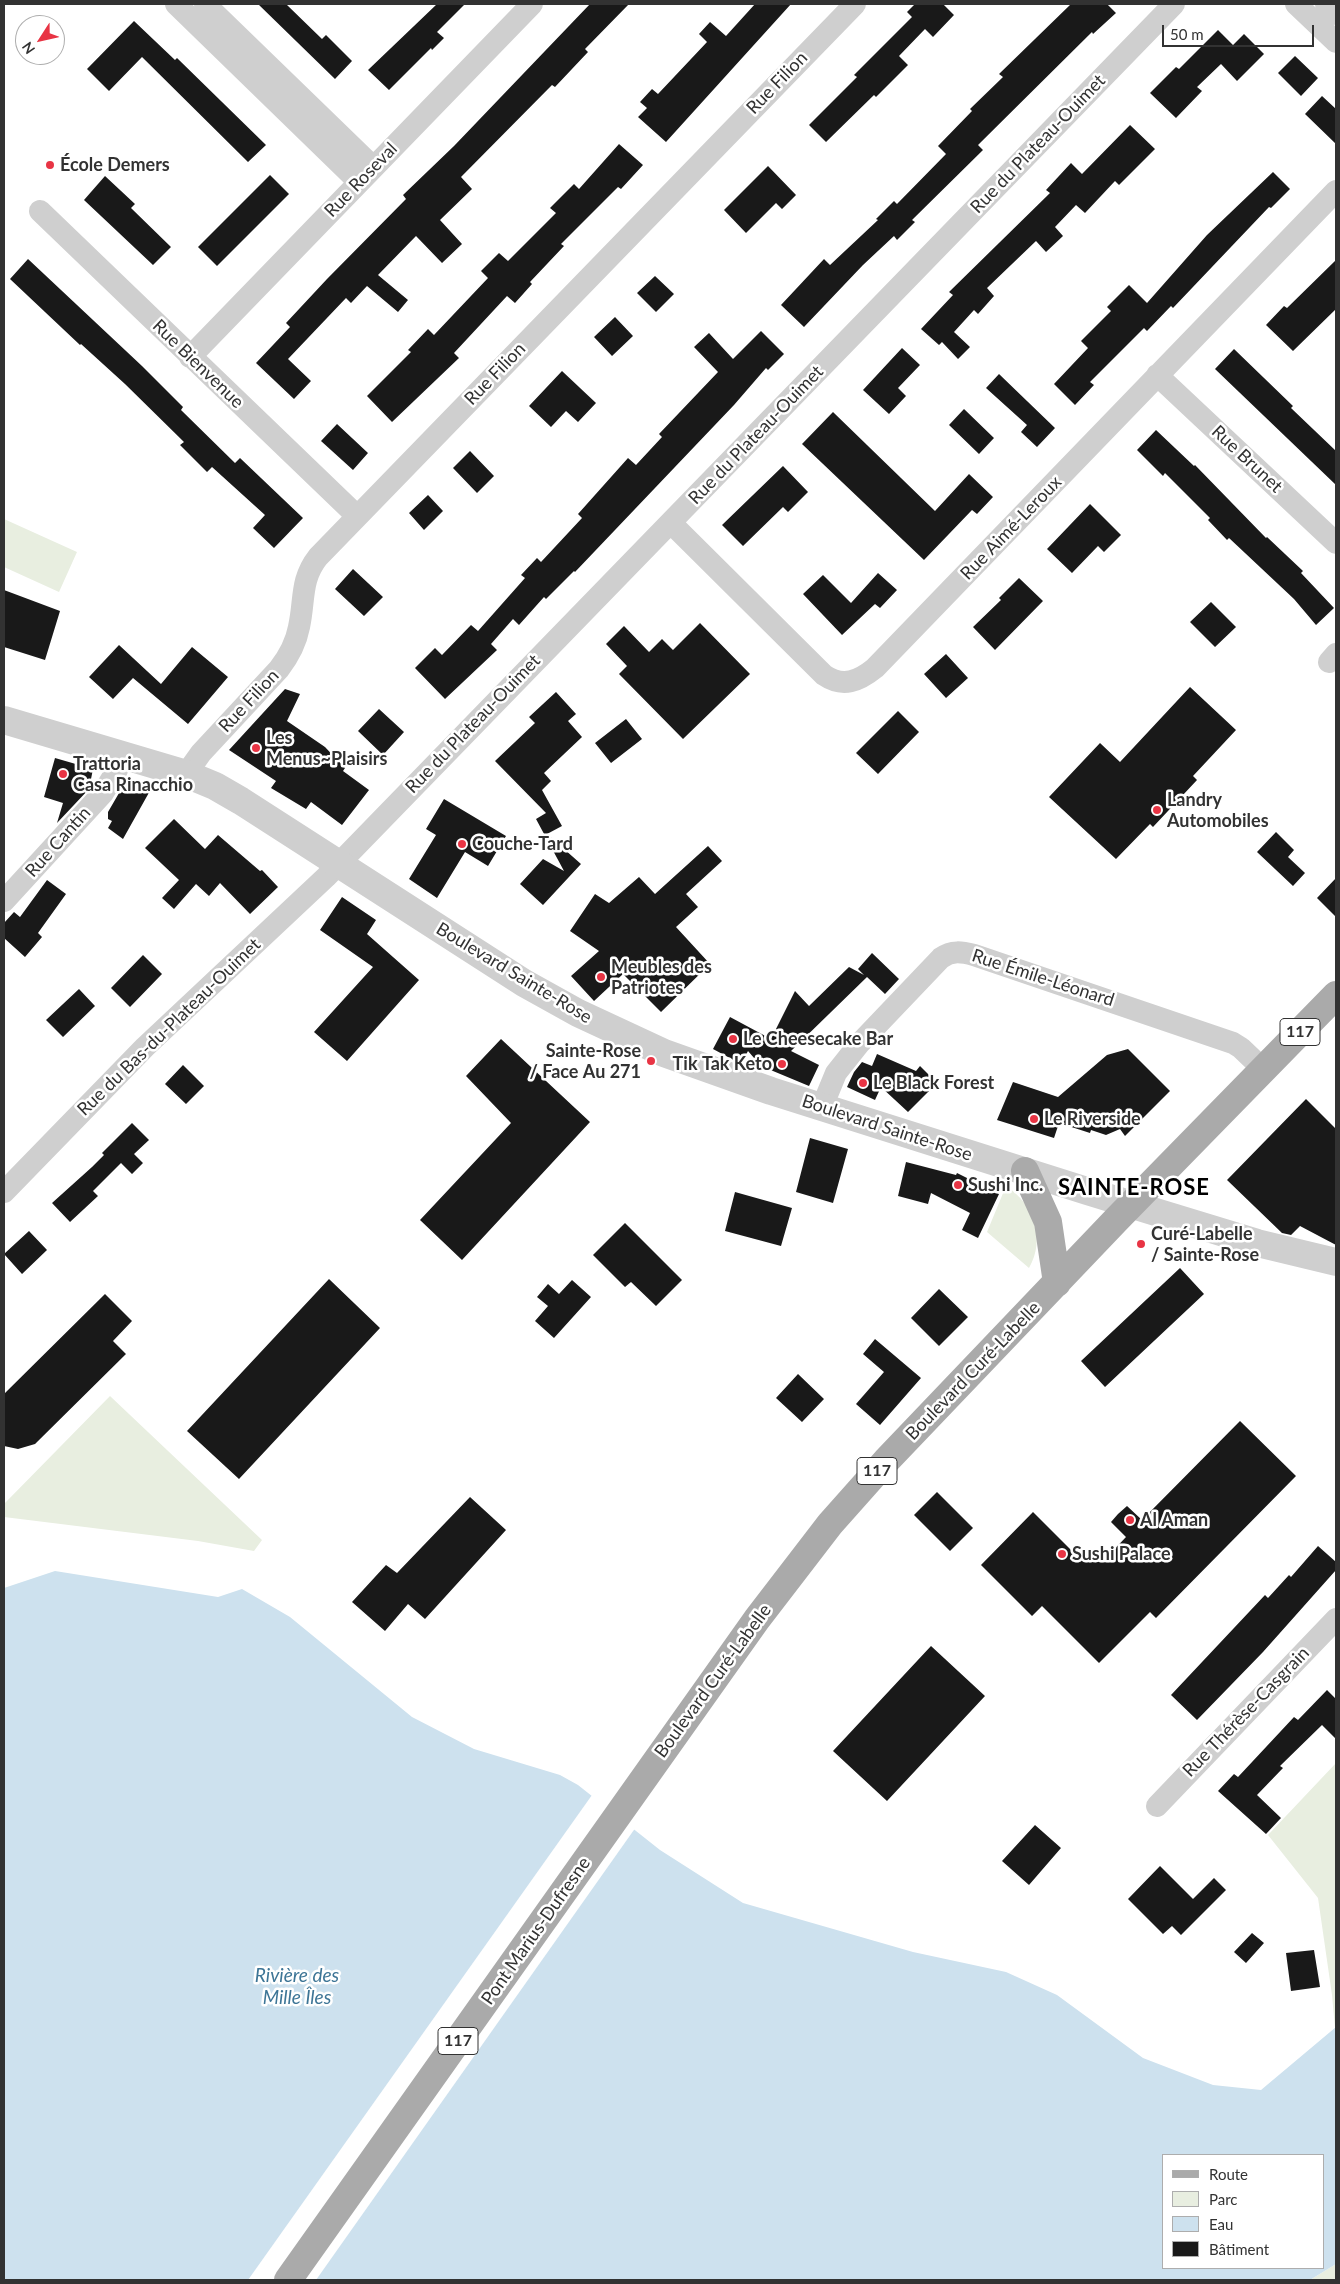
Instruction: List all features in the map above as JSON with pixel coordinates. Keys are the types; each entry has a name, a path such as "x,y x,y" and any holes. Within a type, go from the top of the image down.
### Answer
{"main road":[{"name":"Boulevard Curé-Labelle","path":"628,1801 757,1618 830,1524 908,1438 1336,994"},
{"path":"1025,1171 1048,1222 1057,1283"},
{"name":"Pont Marius-Dufresne","path":"288,2280 628,1801"}],"street":[{"path":"176,4 366,175"},
{"path":"205,4 366,175"},
{"name":"Rue Roseval","path":"190,357 532,4"},
{"name":"Rue Filion","path":"186,774 201,753 285,661 296,637 308,572 318,557 855,4"},
{"name":"Rue du Plateau-Ouimet","path":"338,864 1174,4"},
{"path":"1296,4 1336,42"},
{"path":"1326,4 1336,14"},
{"name":"Rue Aimé-Leroux","path":"670,523 819,671 838,682 855,682 875,668 1336,191"},
{"name":"Rue Bienvenue","path":"40,211 357,516"},
{"name":"Rue Brunet","path":"1157,375 1336,543"},
{"name":"Boulevard Sainte-Rose","path":"4,720 186,774 215,786 242,801 524,983 578,1013 664,1053 822,1107 1025,1171 1271,1246 1336,1262"},
{"name":"Rue Cantin","path":"4,901 103,793 117,770 123,755"},
{"name":"Rue du Bas-du-Plateau-Ouimet","path":"4,1192 145,1047 338,864"},
{"name":"Rue Émile-Léonard","path":"822,1107 836,1073 859,1044 936,964 945,956 958,952 984,958 1233,1043 1242,1048 1264,1070"},
{"name":"Rue Thérèse-Casgrain","path":"1156,1806 1336,1619"}],"green space":[{"path":"4,519 77,552 59,592 4,567"},
{"path":"1006,1186 1024,1202 1034,1223 1037,1245 1029,1268 987,1232"},
{"path":"110,1396 262,1540 254,1551 198,1541 4,1517 4,1504"},
{"path":"1336,1763 1335,2028 1318,1898 1268,1835"},
{"path":"1336,2264 1336,2280 1310,2280"}],"water":[{"name":"Rivière des Mille Îles","path":"55,1571 218,1597 242,1589 290,1617 412,1717 474,1749 560,1775 578,1785 660,1850 743,1903 913,1952 1006,1972 1057,1995 1143,2058 1213,2085 1261,2090 1336,2027 1336,2264 1310,2280 4,2280 4,1588"}],"pier":[{"path":"592,1795 636,1827 316,2280 248,2280"}],"building":[{"path":"258,4 286,4 322,39 326,35 352,61 335,79"},
{"path":"437,4 465,4 437,32 444,38 432,50 431,48 389,90 368,70"},
{"path":"590,4 629,4 585,49 588,52 555,87 552,85 461,177 472,189 440,220 462,244 442,263 416,236 378,275 408,300 398,312 367,286 351,303 346,298 288,359 311,381 294,399 256,363 290,327 286,323 406,199 403,195 454,146"},
{"path":"755,4 791,4 666,142 638,117 647,108 640,102 652,89 658,94 707,42 699,34 710,22 726,36"},
{"path":"915,4 943,4 954,15 933,37 925,29 899,56 908,65 826,142 809,125 857,77 854,75 912,17 907,12"},
{"path":"1071,4 1107,4 1116,13 1093,34 1092,32 978,145 983,150 912,220 915,222 897,240 894,236 863,265 804,327 781,305 824,259 830,265 878,220 876,219 894,201 897,204 946,154 938,146 972,111 970,109 1003,77 999,74"},
{"path":"134,21 175,60 177,58 266,145 248,162 142,57 109,91 87,69"},
{"path":"1218,30 1233,45 1244,34 1264,54 1237,81 1221,64 1197,87 1202,91 1176,118 1150,93 1176,67 1179,69"},
{"path":"1295,56 1318,78 1301,96 1278,73"},
{"path":"1322,96 1336,109 1336,144 1305,114"},
{"path":"1130,125 1155,149 1119,185 1115,181 1085,213 1076,205 1055,227 1063,236 1046,252 1036,241 987,288 994,296 978,314 974,310 954,332 970,347 958,359 942,342 939,345 921,329 953,295 949,292 1050,193 1046,190 1071,163 1082,174"},
{"path":"619,144 643,165 621,189 618,187 561,244 564,246 530,282 532,284 515,303 507,296 454,353 459,358 392,422 367,396 411,352 408,350 428,329 434,335 488,278 481,271 499,253 508,261 556,213 550,208 574,184 579,189"},
{"path":"768,166 796,195 782,209 776,203 746,233 724,210"},
{"path":"1273,172 1290,189 1271,208 1269,207 1173,308 1171,306 1147,331 1144,328 1090,382 1094,385 1075,405 1054,384 1088,348 1081,341 1111,311 1107,307 1129,285 1147,303 1207,235"},
{"path":"270,175 289,194 217,266 198,247"},
{"path":"105,176 135,204 131,208 171,247 153,265 84,200"},
{"path":"28,259 142,366 183,407 181,410 235,463 240,458 303,518 274,548 253,528 265,515 212,467 207,472 180,445 184,442 125,384 80,345 10,279"},
{"path":"1336,260 1336,309 1293,351 1266,325 1284,306 1287,308"},
{"path":"655,276 674,294 656,312 637,293"},
{"path":"615,317 633,336 612,356 594,337"},
{"path":"761,331 784,354 768,370 766,368 734,405 575,572 546,599 544,597 519,625 513,619 491,644 497,650 445,699 415,668 435,648 442,655 471,625 478,631 525,578 521,575 537,558 541,562 582,518 578,514 628,458 636,465 662,437 659,434 718,372 694,347 709,333 733,359"},
{"path":"902,348 920,365 898,388 906,396 889,414 863,390"},
{"path":"1234,349 1336,451 1336,485 1215,369"},
{"path":"562,371 596,403 578,422 566,411 551,427 529,406"},
{"path":"999,374 1055,428 1037,447 1021,432 1027,425 986,388"},
{"path":"964,409 994,438 979,454 949,425"},
{"path":"833,412 935,511 969,474 993,497 977,514 972,510 924,560 802,444"},
{"path":"337,424 368,453 353,470 321,441"},
{"path":"1156,430 1195,465 1266,538 1303,571 1301,573 1334,608 1316,625 1294,599 1229,538 1227,540 1208,520 1210,518 1165,473 1163,476 1137,450"},
{"path":"470,451 494,476 477,493 453,468"},
{"path":"783,466 808,492 788,512 783,507 743,546 722,525"},
{"path":"428,495 443,511 424,530 409,513"},
{"path":"1090,504 1121,535 1104,552 1098,546 1072,573 1047,549"},
{"path":"353,569 383,597 364,616 335,589"},
{"path":"878,573 897,590 880,608 875,604 842,635 803,594 823,575 851,603"},
{"path":"1019,578 1043,601 995,650 973,627 1001,600 999,598"},
{"path":"4,590 60,611 45,660 4,647"},
{"path":"1211,602 1236,627 1215,647 1190,622"},
{"path":"700,623 750,674 683,739 619,674 627,666 606,644 624,626 649,652 662,639 673,650"},
{"path":"119,645 161,684 192,647 228,677 188,724 133,678 113,699 89,677"},
{"path":"946,654 968,678 946,698 924,674"},
{"path":"1190,687 1236,730 1193,776 1197,780 1153,827 1150,824 1116,859 1049,797 1100,743 1120,762"},
{"name":"Les Menus~Plaisirs","path":"285,689 300,694 287,721 325,747 345,768 343,771 369,790 342,825 311,802 306,809 271,788 276,781 229,750"},
{"path":"556,692 576,714 568,721 582,737 544,773 551,781 542,790 562,826 547,834 581,864 543,905 520,884 543,859 564,871 536,819 546,813 495,761 535,723 529,717"},
{"path":"379,709 404,732 383,755 358,731"},
{"path":"898,711 919,732 878,774 856,753"},
{"path":"626,719 642,739 611,763 595,743"},
{"path":"55,758 93,769 89,789 57,823 63,803 44,797"},
{"path":"126,781 151,789 123,839 108,828 112,821 108,819 108,812"},
{"path":"444,799 506,836 488,866 465,852 437,898 409,879 436,835 426,829"},
{"path":"174,819 205,849 218,835 260,871 262,870 278,887 250,914 220,883 209,896 196,884 174,909 162,898 179,880 145,848"},
{"path":"1276,832 1294,850 1288,857 1305,873 1293,886 1257,852"},
{"path":"708,846 722,861 686,894 698,907 676,927 710,964 661,1012 623,974 594,1001 571,976 599,951 570,931 595,894 609,903 639,877 655,894"},
{"path":"1336,878 1336,917 1317,898"},
{"path":"47,880 66,894 38,933 42,937 25,957 4,938 4,923 14,912 20,917"},
{"path":"342,897 376,920 367,934 419,980 347,1061 314,1032 373,967 320,930"},
{"path":"872,953 899,979 885,994 867,977 791,1051 819,1065 809,1086 761,1066 748,1051 741,1064 713,1049 730,1017 771,1039 795,991 809,1006 849,967 864,975 858,969"},
{"path":"143,955 162,974 130,1007 111,988"},
{"path":"79,989 95,1006 63,1037 46,1020"},
{"path":"501,1039 590,1122 462,1260 420,1220 511,1123 466,1076"},
{"path":"1128,1049 1170,1091 1125,1136 1120,1129 1106,1135 1091,1130 1090,1133 1059,1123 1054,1138 997,1120 1013,1082 1058,1097 1107,1055"},
{"path":"877,1054 916,1071 920,1066 937,1083 908,1112 881,1087 875,1100 847,1087 854,1072 862,1062 872,1066"},
{"path":"183,1065 204,1086 186,1104 165,1084"},
{"path":"1306,1099 1336,1129 1336,1245 1300,1226 1291,1235 1282,1233 1227,1180"},
{"path":"132,1123 149,1140 134,1154 143,1163 132,1174 121,1163 93,1191 98,1196 70,1222 52,1203 104,1155 102,1153"},
{"path":"810,1138 848,1149 833,1203 796,1192"},
{"path":"906,1162 956,1175 957,1173 999,1194 978,1238 962,1230 970,1213 931,1193 928,1204 898,1196"},
{"path":"735,1192 792,1208 781,1246 725,1231"},
{"path":"625,1223 682,1280 656,1306 631,1282 625,1287 593,1255"},
{"path":"29,1231 47,1250 22,1274 4,1254"},
{"path":"1180,1268 1204,1294 1105,1387 1081,1361"},
{"path":"329,1279 380,1328 239,1479 187,1431"},
{"path":"572,1280 591,1297 554,1338 535,1321 548,1306 537,1297 548,1284 559,1294"},
{"path":"939,1289 968,1317 939,1346 911,1318"},
{"path":"105,1294 132,1321 113,1341 126,1354 35,1444 18,1449 4,1446 4,1394"},
{"path":"875,1339 921,1378 880,1425 856,1404 884,1372 863,1354"},
{"path":"798,1374 824,1399 802,1422 776,1398"},
{"path":"1240,1421 1296,1476 1156,1618 1150,1612 1099,1663 1042,1606 1032,1616 981,1565 1033,1512 1080,1559 1105,1559 1126,1537 1111,1522 1118,1514 1127,1506 1142,1520"},
{"path":"937,1492 973,1528 950,1551 914,1515"},
{"path":"470,1497 506,1530 425,1619 408,1604 385,1631 352,1602 386,1565 397,1573"},
{"path":"1318,1546 1336,1562 1336,1570 1263,1652 1197,1720 1171,1695 1265,1595 1268,1598 1289,1575 1291,1577"},
{"path":"931,1646 985,1696 887,1801 833,1751"},
{"path":"1327,1690 1336,1699 1336,1739 1322,1725 1280,1766 1283,1768 1257,1795 1281,1818 1266,1834 1218,1791 1234,1774 1238,1777 1294,1717 1298,1720"},
{"path":"1035,1825 1061,1848 1029,1885 1002,1861"},
{"path":"1160,1866 1193,1899 1214,1878 1226,1890 1181,1935 1172,1926 1163,1934 1128,1899"},
{"path":"1252,1933 1264,1943 1246,1963 1234,1952"},
{"path":"1314,1950 1320,1987 1291,1991 1286,1953"}],"place":[{"name":"École Demers","path":"50,165"},
{"name":"Les Menus~Plaisirs","path":"256,748"},
{"name":"Trattoria Casa Rinacchio","path":"63,774"},
{"name":"Landry Automobiles","path":"1157,810"},
{"name":"Couche-Tard","path":"462,844"},
{"name":"Meubles des Patriotes","path":"601,977"},
{"name":"Le Cheesecake Bar","path":"733,1039"},
{"name":"Sainte-Rose / Face Au 271","path":"651,1061"},
{"name":"Tik Tak Keto","path":"782,1064"},
{"name":"Le Black Forest","path":"863,1083"},
{"name":"Le Riverside","path":"1034,1119"},
{"name":"Sushi Inc.","path":"958,1185"},
{"name":"Curé-Labelle / Sainte-Rose","path":"1141,1244"},
{"name":"Al Aman","path":"1130,1520"},
{"name":"Sushi Palace","path":"1062,1554"}],"district":[{"name":"SAINTE-ROSE","path":"1134,1188"}]}
